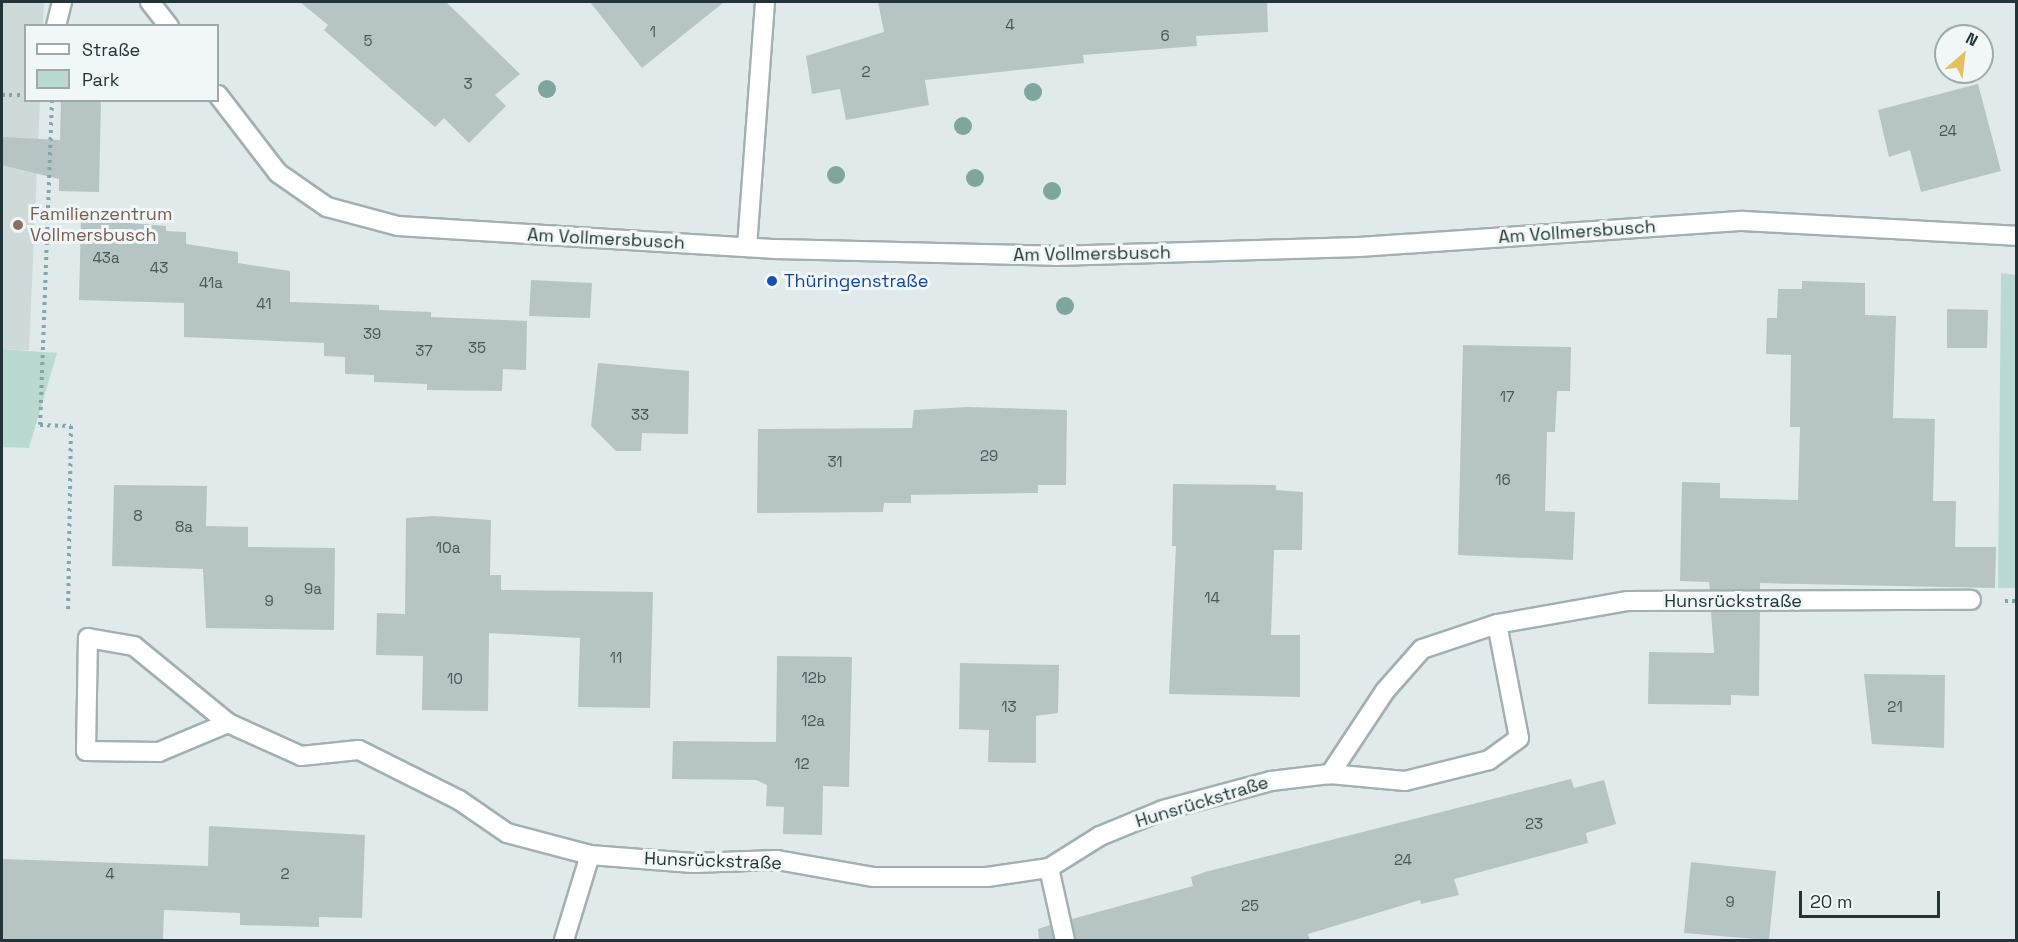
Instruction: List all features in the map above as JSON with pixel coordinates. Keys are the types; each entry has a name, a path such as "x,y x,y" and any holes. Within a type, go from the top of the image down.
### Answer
{"street":[{"path":"56,24 62,2"},
{"path":"150,2 166,24"},
{"path":"747,247 765,2"},
{"name":"Am Vollmersbusch","path":"219,95 278,172 327,207 398,226 747,247 1067,256 1359,247 1743,221 2016,236"},
{"name":"Hunsrückstraße","path":"1330,774 1385,691 1422,649 1497,624 1628,601 1971,600"},
{"name":"Hunsrückstraße","path":"88,638 134,646 228,723 301,756 359,750 459,800 507,833 590,855 693,863 777,860 873,877 987,877 1049,867 1100,836 1163,810 1271,781 1330,774 1405,781 1489,760 1519,738 1497,624"},
{"path":"88,638 86,751 159,752 228,723"},
{"path":"564,940 590,855"},
{"path":"1049,867 1065,940"}],"path":[{"path":"2,95 24,95"},
{"path":"52,102 40,425 71,426 68,610 88,638"}],"shaded area":[{"name":"Familienzentrum Vollmersbusch","path":"2,2 44,2 43,24 24,24 24,102 40,102 29,350 2,349"}],"green space":[{"path":"2001,273 2016,275 2016,588 1998,588"},
{"path":"2,349 57,353 29,448 2,447"}],"building":[{"path":"300,2 446,2 520,74 495,95 506,106 469,143 444,118 435,127 324,30 328,25"},
{"path":"590,2 724,2 642,68"},
{"path":"878,2 1267,2 1268,32 1196,36 1197,46 1083,55 1084,63 925,80 929,105 846,120 840,89 812,94 806,56 884,32"},
{"path":"1978,84 2001,171 1921,192 1910,150 1889,157 1878,110"},
{"path":"61,102 101,102 99,192 59,191 59,179 2,165 2,137 60,140"},
{"path":"81,219 166,226 166,231 186,232 186,244 238,252 238,263 290,271 290,302 379,305 379,310 431,312 431,317 527,321 526,370 503,369 502,391 427,390 427,384 374,382 374,375 345,374 345,357 324,356 324,343 184,337 184,303 79,300"},
{"path":"531,280 592,283 590,318 529,316"},
{"path":"1802,281 1865,283 1865,315 1896,316 1893,418 1935,419 1933,501 1956,501 1955,547 1996,547 1995,588 1760,583 1760,589 1710,590 1709,582 1680,581 1682,482 1720,483 1720,498 1798,500 1800,427 1790,427 1791,355 1766,354 1767,318 1777,318 1778,289 1802,289"},
{"path":"1947,309 1988,310 1987,348 1947,348"},
{"path":"1463,345 1571,347 1570,391 1557,391 1555,432 1547,432 1545,511 1575,512 1573,560 1458,555"},
{"path":"598,363 689,371 688,434 642,433 641,451 616,451 591,426"},
{"path":"967,407 1067,410 1066,485 1038,485 1038,493 911,495 911,503 884,503 883,512 757,513 758,429 912,428 914,410"},
{"path":"1173,484 1276,485 1276,490 1303,492 1302,550 1274,550 1271,635 1300,635 1300,697 1169,694 1176,546 1172,546"},
{"path":"114,485 207,486 206,526 248,527 248,547 335,548 334,630 206,628 203,569 112,566"},
{"path":"433,516 491,520 490,575 501,575 501,590 653,592 650,708 578,707 580,638 489,633 488,711 422,710 423,656 376,655 377,613 405,614 406,518"},
{"path":"1711,612 1760,612 1759,696 1731,695 1731,705 1648,704 1649,652 1714,653"},
{"path":"777,656 852,657 849,787 823,786 822,835 783,834 784,807 766,806 767,785 756,780 672,779 673,741 776,742"},
{"path":"960,663 1059,665 1058,713 1036,716 1036,763 988,762 989,730 959,729"},
{"path":"1864,674 1945,675 1944,748 1872,744"},
{"path":"1571,779 1574,788 1604,780 1616,824 1586,833 1588,843 1454,879 1459,895 1421,904 1420,900 1308,934 1310,940 1076,940 1072,919 1193,886 1191,877 1205,872"},
{"path":"209,826 365,835 362,918 319,917 319,927 240,925 240,913 164,910 163,940 2,940 2,859 208,866"},
{"path":"1691,862 1776,871 1769,940 1684,933"},
{"path":"1050,925 1054,940 1039,940 1038,929"}],"place":[{"name":"Familienzentrum Vollmersbusch","path":"18,225"},
{"name":"Thüringenstraße","path":"772,281"}]}
